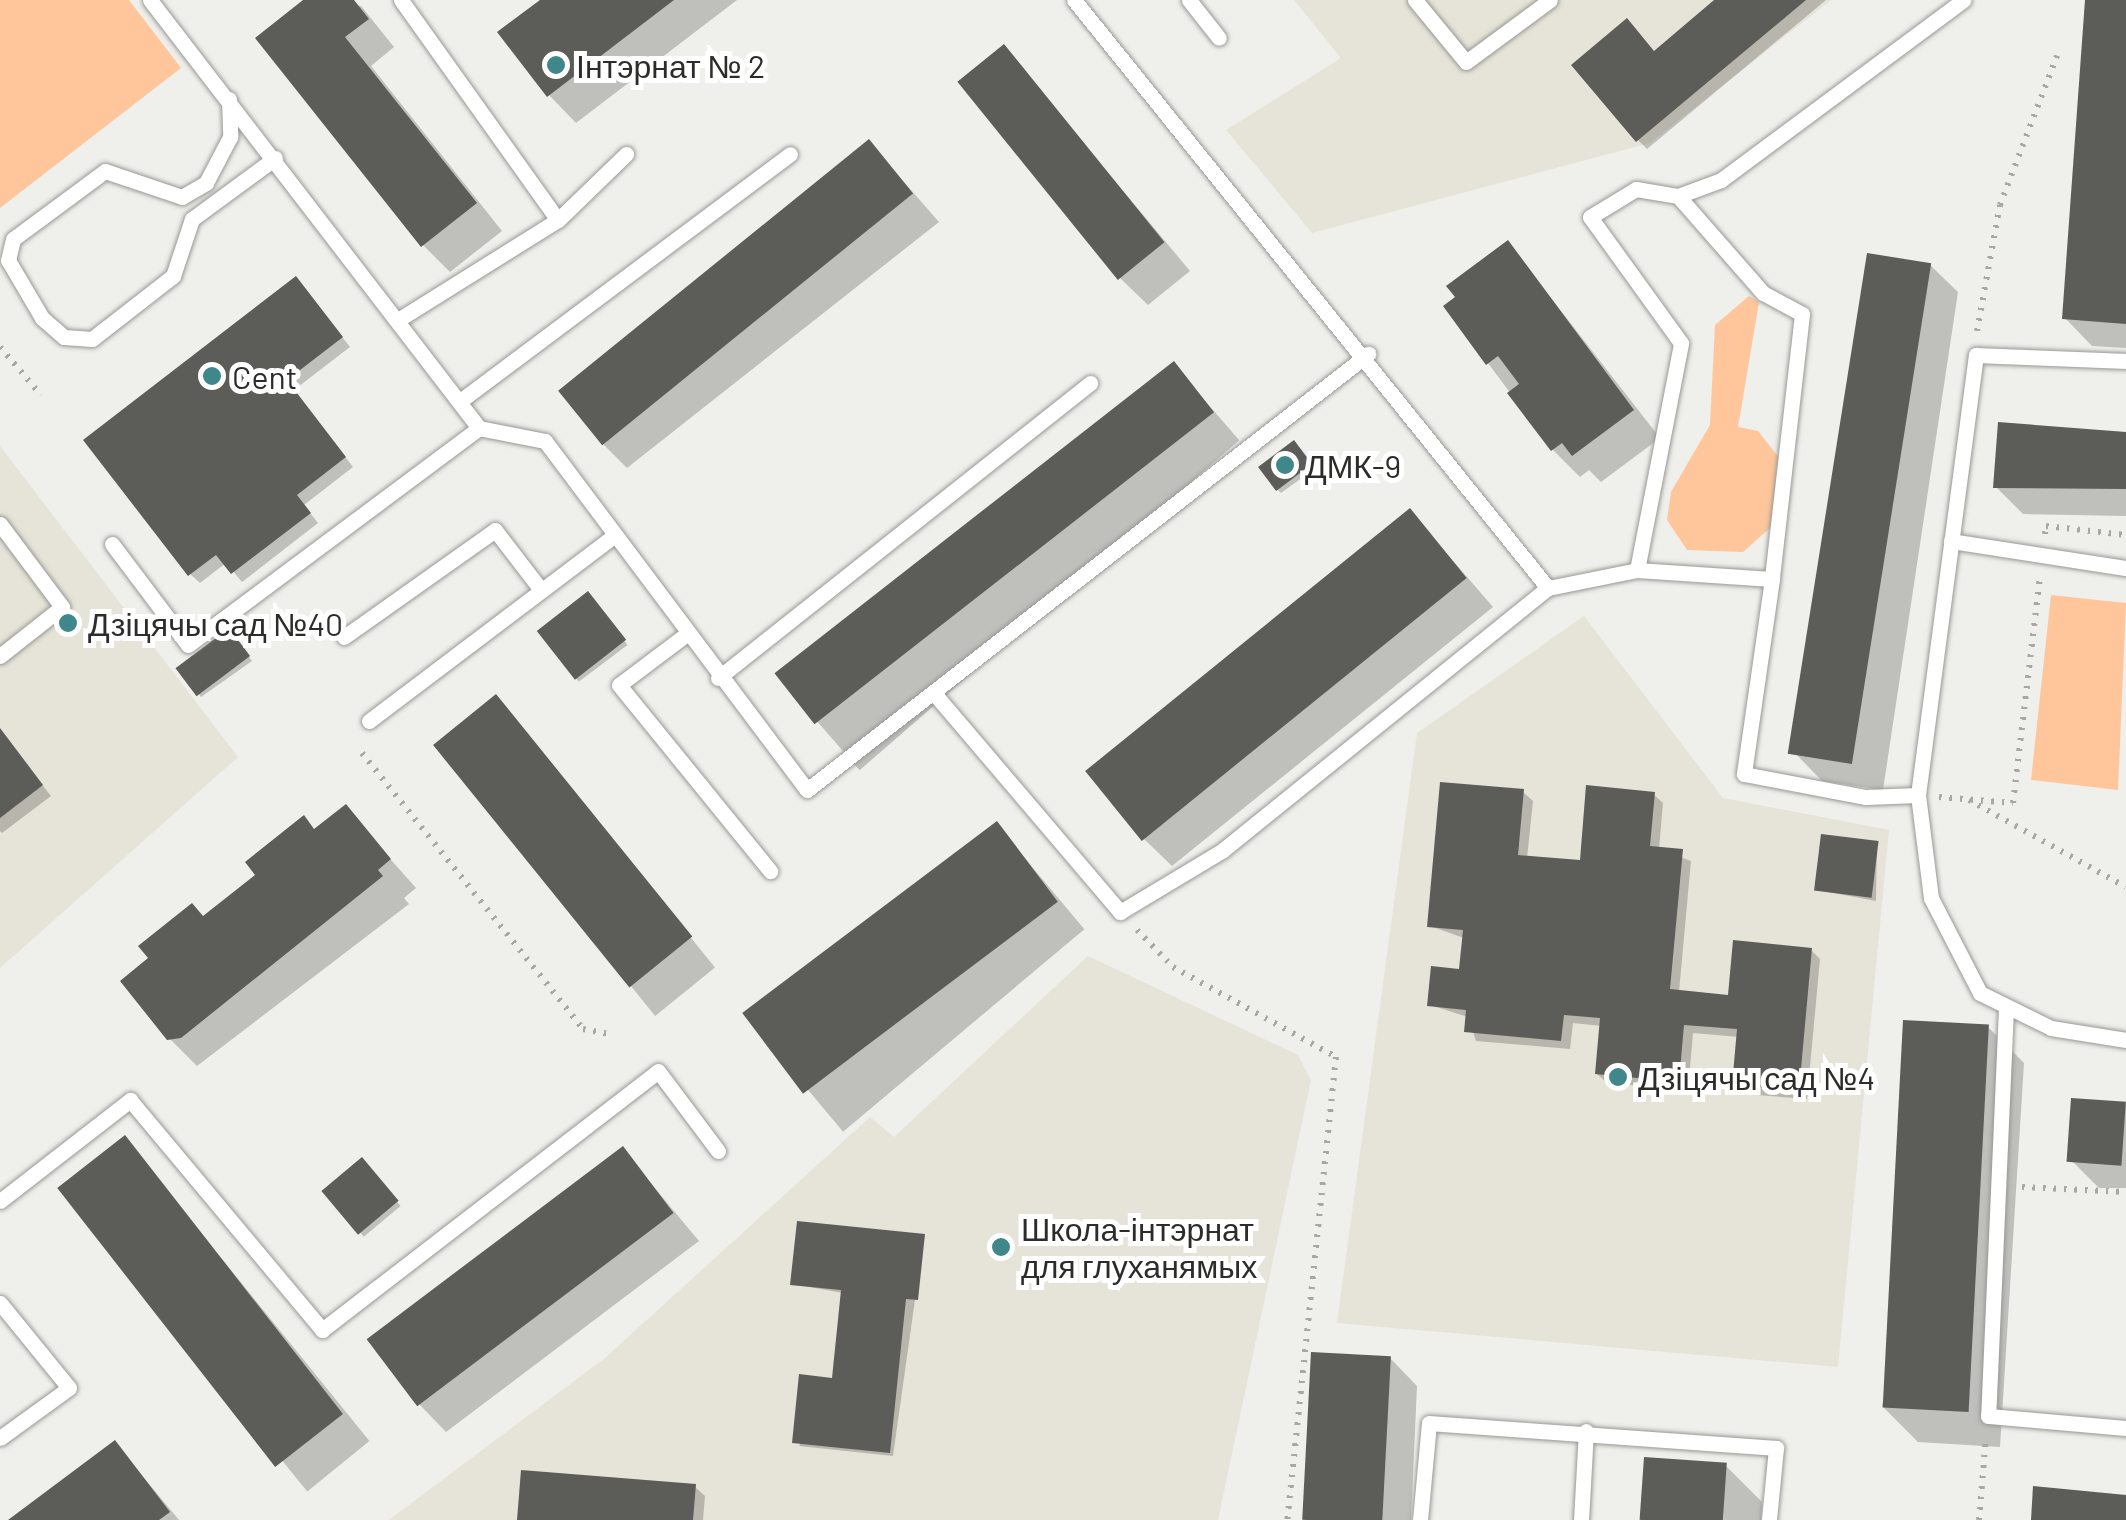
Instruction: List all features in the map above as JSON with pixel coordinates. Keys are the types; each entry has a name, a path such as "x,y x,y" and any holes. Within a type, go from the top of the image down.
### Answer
{"lane":[{"path":"150,0 401,318 479,428 545,441 684,636 807,790 1368,354"},
{"path":"400,0 558,220"},
{"path":"1074,0 1368,354 1548,588"},
{"path":"1189,0 1219,38"},
{"path":"1415,0 1466,62 1550,0"},
{"path":"1637,570 1681,343 1590,218 1636,188 1678,196 1721,180 1964,0"},
{"path":"229,99 230,137 206,183 182,197 106,172 13,239 8,260 42,318 64,337 92,339 173,276 192,220 276,158"},
{"path":"401,318 558,220 626,154"},
{"path":"460,401 790,154"},
{"path":"1678,196 1763,293 1802,314 1772,579 1744,774 1866,797 1918,795"},
{"path":"2126,362 1976,355 1918,795 1931,898 1980,993 2052,1028 2126,1040"},
{"path":"718,678 1090,383"},
{"path":"112,544 188,645 479,428"},
{"path":"0,524 62,608 0,656"},
{"path":"344,637 495,530 541,590"},
{"path":"369,721 614,535"},
{"path":"1952,541 2126,568"},
{"path":"933,692 1093,891 1120,912 1223,850 1548,588 1637,570 1772,579"},
{"path":"684,636 619,685 770,871"},
{"path":"2006,1008 1988,1416 2126,1428"},
{"path":"0,1201 130,1100 322,1330 658,1072 718,1151"},
{"path":"0,1303 68,1388 0,1438"},
{"path":"1420,1520 1429,1423 1586,1431 1776,1448 1770,1520"},
{"path":"1581,1520 1586,1431"}],"path":[{"path":"1976,355 1982,268 2057,56"},
{"path":"0,346 41,395"},
{"path":"1918,795 2013,803 2042,554"},
{"path":"362,753 583,1030 614,1034"},
{"path":"1968,800 2126,887"},
{"path":"1120,912 1173,967 1336,1057 1287,1520"},
{"path":"1998,1185 2126,1192"},
{"path":"1979,1520 1988,1416"}],"shaded area":[{"path":"0,0 129,0 181,68 0,208"},
{"path":"1294,0 1831,0 1650,143 1312,233 1226,130 1341,58"},
{"path":"1749,296 1759,302 1738,427 1758,431 1780,459 1771,527 1743,552 1687,550 1667,520 1671,492 1710,425 1715,325"},
{"name":"Дзіцячы сад №40","path":"0,446 238,757 0,968"},
{"path":"2051,595 2126,603 2118,790 2031,780"},
{"name":"Дзіцячы сад №4","path":"1584,616 1723,798 1889,830 1838,1367 1337,1323 1417,733"},
{"name":"Школа-інтэрнат для глуханямых","path":"1088,956 1298,1055 1311,1080 1218,1520 389,1520 605,1358 870,1117 894,1137"}],"building":[{"path":"303,0 354,0 369,19 345,37 477,203 421,247 255,38"},
{"name":"Інтэрнат № 2","path":"540,0 674,0 547,97 497,32"},
{"path":"1714,0 1806,0 1636,142 1571,65 1627,18 1654,51"},
{"path":"2085,0 2126,0 2126,324 2062,319"},
{"path":"1004,44 1164,242 1118,280 957,82"},
{"path":"869,139 913,193 602,445 558,391"},
{"path":"1508,240 1634,410 1572,456 1562,443 1551,451 1507,393 1519,384 1498,356 1486,365 1443,306 1455,297 1446,286"},
{"path":"1867,253 1931,263 1852,764 1788,754"},
{"path":"296,276 343,337 287,380 346,457 297,495 311,513 231,574 216,555 188,576 83,440"},
{"path":"1174,361 1214,412 814,724 774,673"},
{"path":"1998,422 2126,432 2126,489 1993,488"},
{"name":"ДМК-9","path":"1294,440 1312,464 1276,491 1258,467"},
{"path":"1410,508 1467,578 1142,841 1085,771"},
{"path":"588,591 626,640 575,680 537,631"},
{"path":"229,628 250,656 197,696 175,668"},
{"path":"496,694 692,936 629,987 433,745"},
{"path":"0,728 43,785 0,818"},
{"path":"1440,782 1524,789 1518,855 1580,860 1586,785 1655,792 1650,846 1683,849 1670,989 1728,995 1733,940 1812,948 1799,1091 1732,1085 1737,1029 1684,1025 1679,1082 1595,1074 1600,1018 1564,1015 1561,1041 1464,1032 1466,1010 1427,1006 1431,966 1459,969 1463,930 1427,927"},
{"path":"346,804 391,859 378,870 383,876 181,1038 167,1040 120,981 148,958 138,946 192,903 203,916 255,875 245,862 304,815 314,829"},
{"path":"997,821 1058,902 803,1094 742,1013"},
{"path":"1821,834 1879,841 1872,898 1814,891"},
{"path":"1903,1020 1989,1025 1969,1412 1883,1407"},
{"path":"2071,1098 2126,1102 2121,1166 2067,1162"},
{"path":"125,1135 343,1414 275,1467 57,1188"},
{"path":"623,1146 674,1213 417,1406 367,1339"},
{"path":"362,1157 399,1201 358,1235 321,1191"},
{"path":"797,1221 925,1234 918,1300 906,1299 890,1453 792,1443 799,1374 832,1378 841,1290 790,1285"},
{"path":"1311,1352 1391,1356 1382,1520 1302,1520"},
{"path":"115,1440 170,1512 159,1520 8,1520"},
{"path":"1644,1457 1727,1463 1723,1520 1640,1520"},
{"path":"521,1470 696,1484 693,1520 517,1520"},
{"path":"2033,1486 2126,1495 2126,1520 2031,1520"}],"place":[{"name":"Інтэрнат № 2","path":"556,65"},
{"name":"Cent","path":"212,376"},
{"name":"ДМК-9","path":"1285,465"},
{"name":"Дзіцячы сад №40","path":"68,623"},
{"name":"Дзіцячы сад №4","path":"1618,1077"},
{"name":"Школа-інтэрнат для глуханямых","path":"1001,1247"}]}
